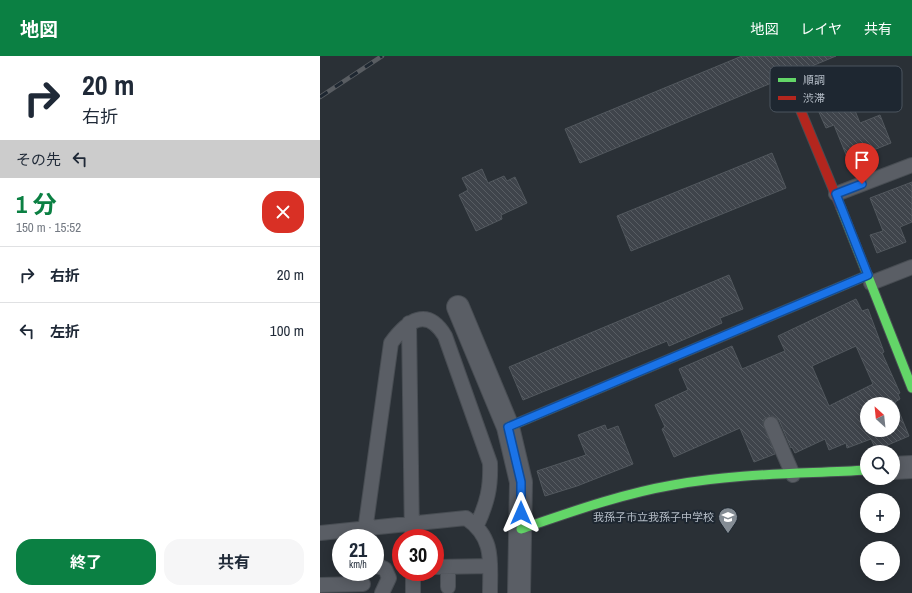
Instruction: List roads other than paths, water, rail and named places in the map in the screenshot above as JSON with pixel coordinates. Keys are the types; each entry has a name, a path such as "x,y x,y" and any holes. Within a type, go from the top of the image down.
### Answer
{"street":[{"path":"801,112 836,194 912,386"},
{"path":"508,427 870,279"},
{"path":"458,307 508,427 521,482 519,593"},
{"path":"900,468 912,467"},
{"path":"521,529 590,505 640,491 696,480 860,470"}],"lane":[{"path":"836,194 912,165"},
{"path":"870,279 912,267"},
{"path":"365,529 391,343 409,323 423,319 431,321 440,327 445,336 490,463 491,481 487,504 477,525"},
{"path":"409,323 412,529"},
{"path":"771,424 793,475"},
{"path":"384,529 412,524 466,518 477,525 486,539 490,555 490,593"},
{"path":"320,533 332,533"},
{"path":"444,567 490,566"},
{"path":"382,593 389,578 384,569"},
{"path":"444,576 448,587"},
{"path":"412,581 413,593"},
{"path":"320,585 363,583"}],"railway":[{"path":"320,97 382,56"}],"place":[{"name":"我孫子市立我孫子中学校","path":"728,534"}]}
